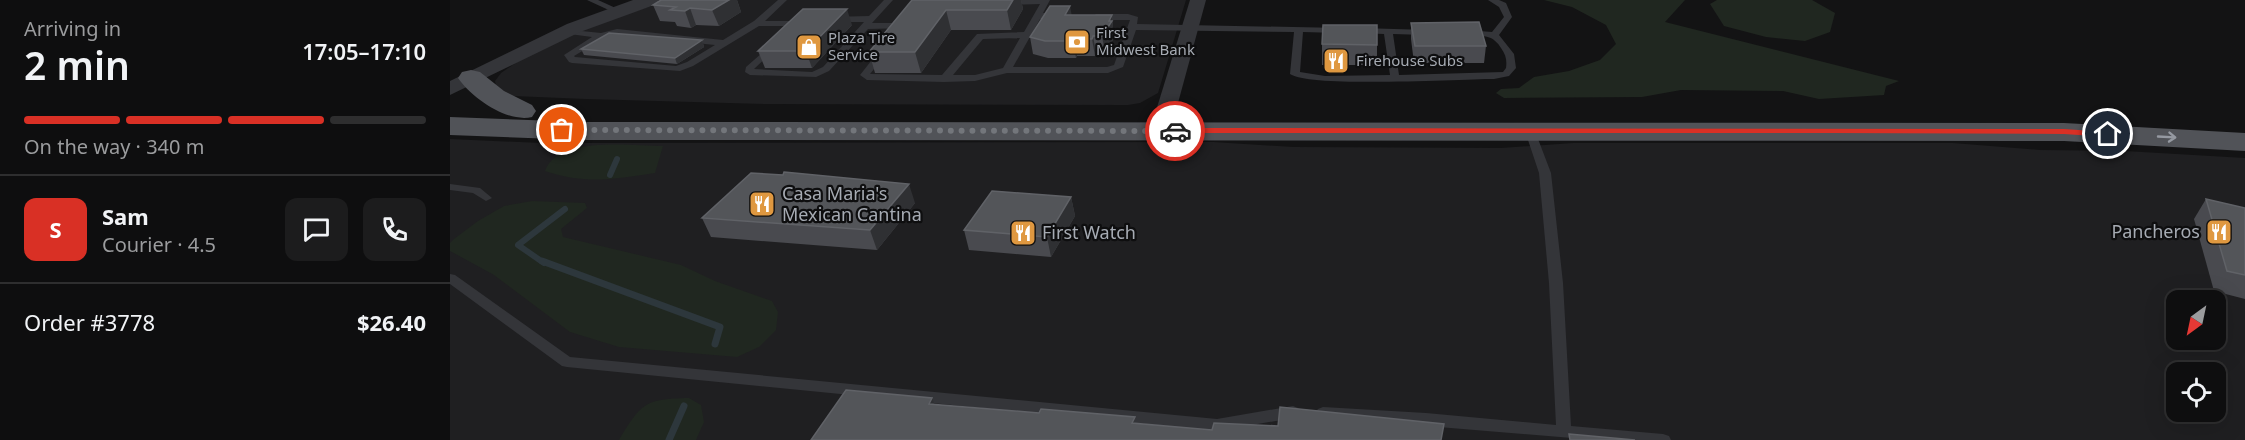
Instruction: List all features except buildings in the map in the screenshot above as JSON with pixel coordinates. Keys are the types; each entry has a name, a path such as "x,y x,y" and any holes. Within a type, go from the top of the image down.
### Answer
{"main road":[{"path":"465,79 494,98 522,111"},
{"path":"450,105 522,111 605,113 2050,116 2244,137"},
{"path":"450,126 583,131 2064,132 2244,137"}],"street":[{"path":"465,79 565,31 616,10 651,0"},
{"path":"1165,114 1198,0"}],"lane":[{"path":"591,0 616,10"},
{"path":"725,43 617,32 601,36 573,51 569,58 677,69 690,64 725,43 757,23 783,0"},
{"path":"780,39 748,69 750,72 813,75 819,73 826,69 889,0"},
{"path":"1492,0 1503,5 1508,17 1495,34"},
{"path":"1001,2 1045,1"},
{"path":"1007,70 1045,1"},
{"path":"1036,16 1071,16"},
{"path":"827,19 868,23 901,30 866,72 867,77 945,79 975,78 1007,70 1114,69 1120,64 1135,19 1082,16"},
{"path":"788,31 805,19"},
{"path":"757,23 796,24"},
{"path":"1132,27 1344,30"},
{"path":"1299,30 1295,74 1325,79 1506,74 1512,64 1509,53 1500,38 1495,34 1455,32"},
{"path":"565,31 601,36"},
{"path":"1355,31 1433,32"},
{"path":"1388,31 1395,78"},
{"path":"945,79 975,38 985,35 1026,35"},
{"path":"1530,131 1545,173 1556,283 1564,430"},
{"path":"450,187 476,190 486,198"},
{"path":"450,278 567,362 1216,425 1295,411 1426,418 1663,440"},
{"path":"841,406 853,390"}],"shaded area":[{"path":"671,0 1186,0 1158,93 1140,103 1128,105 765,104 586,99 513,96 504,94 496,86 495,81 501,73 517,62 593,24"},
{"path":"1544,0 1685,0 1665,22 1899,81 1886,86 1884,95 1819,99 1783,91 1681,90 1642,97 1504,98 1496,93 1501,89 1519,88 1534,77 1569,71 1600,60 1616,44 1606,25 1572,7"},
{"path":"1717,0 1812,0 1835,13 1830,32 1805,41 1766,37 1724,26 1710,4"},
{"path":"450,139 541,143 1213,142 1293,147 1501,148 1573,143 1953,143 2040,150 2125,151 2245,158 2245,440 450,440"},
{"path":"615,144 663,146 655,173 600,180 574,178 545,171 553,160 565,152 580,147"},
{"path":"532,201 585,203 587,208 561,229 563,237 681,265 715,281 772,301 778,312 776,330 759,347 737,357 619,347 570,332 494,275 450,251 450,243 478,221 504,206"},
{"path":"689,398 701,405 704,422 696,440 619,440 633,418 646,406 662,400"}],"waterway":[{"path":"610,175 617,159"},
{"path":"544,263 518,245 565,209"},
{"path":"542,261 720,327 715,344"},
{"path":"669,440 684,406"}],"way so far":[{"path":"562,130 1175,131"}],"place":[{"name":"First Midwest Bank","path":"1077,42"},
{"name":"Plaza Tire Service","path":"809,47"},
{"name":"Firehouse Subs","path":"1336,61"},
{"name":"Casa Maria's Mexican Cantina","path":"762,204"},
{"name":"Pancheros","path":"2219,232"},
{"name":"First Watch","path":"1023,233"}],"route":[{"path":"1175,131 1831,131 2108,134"}]}
